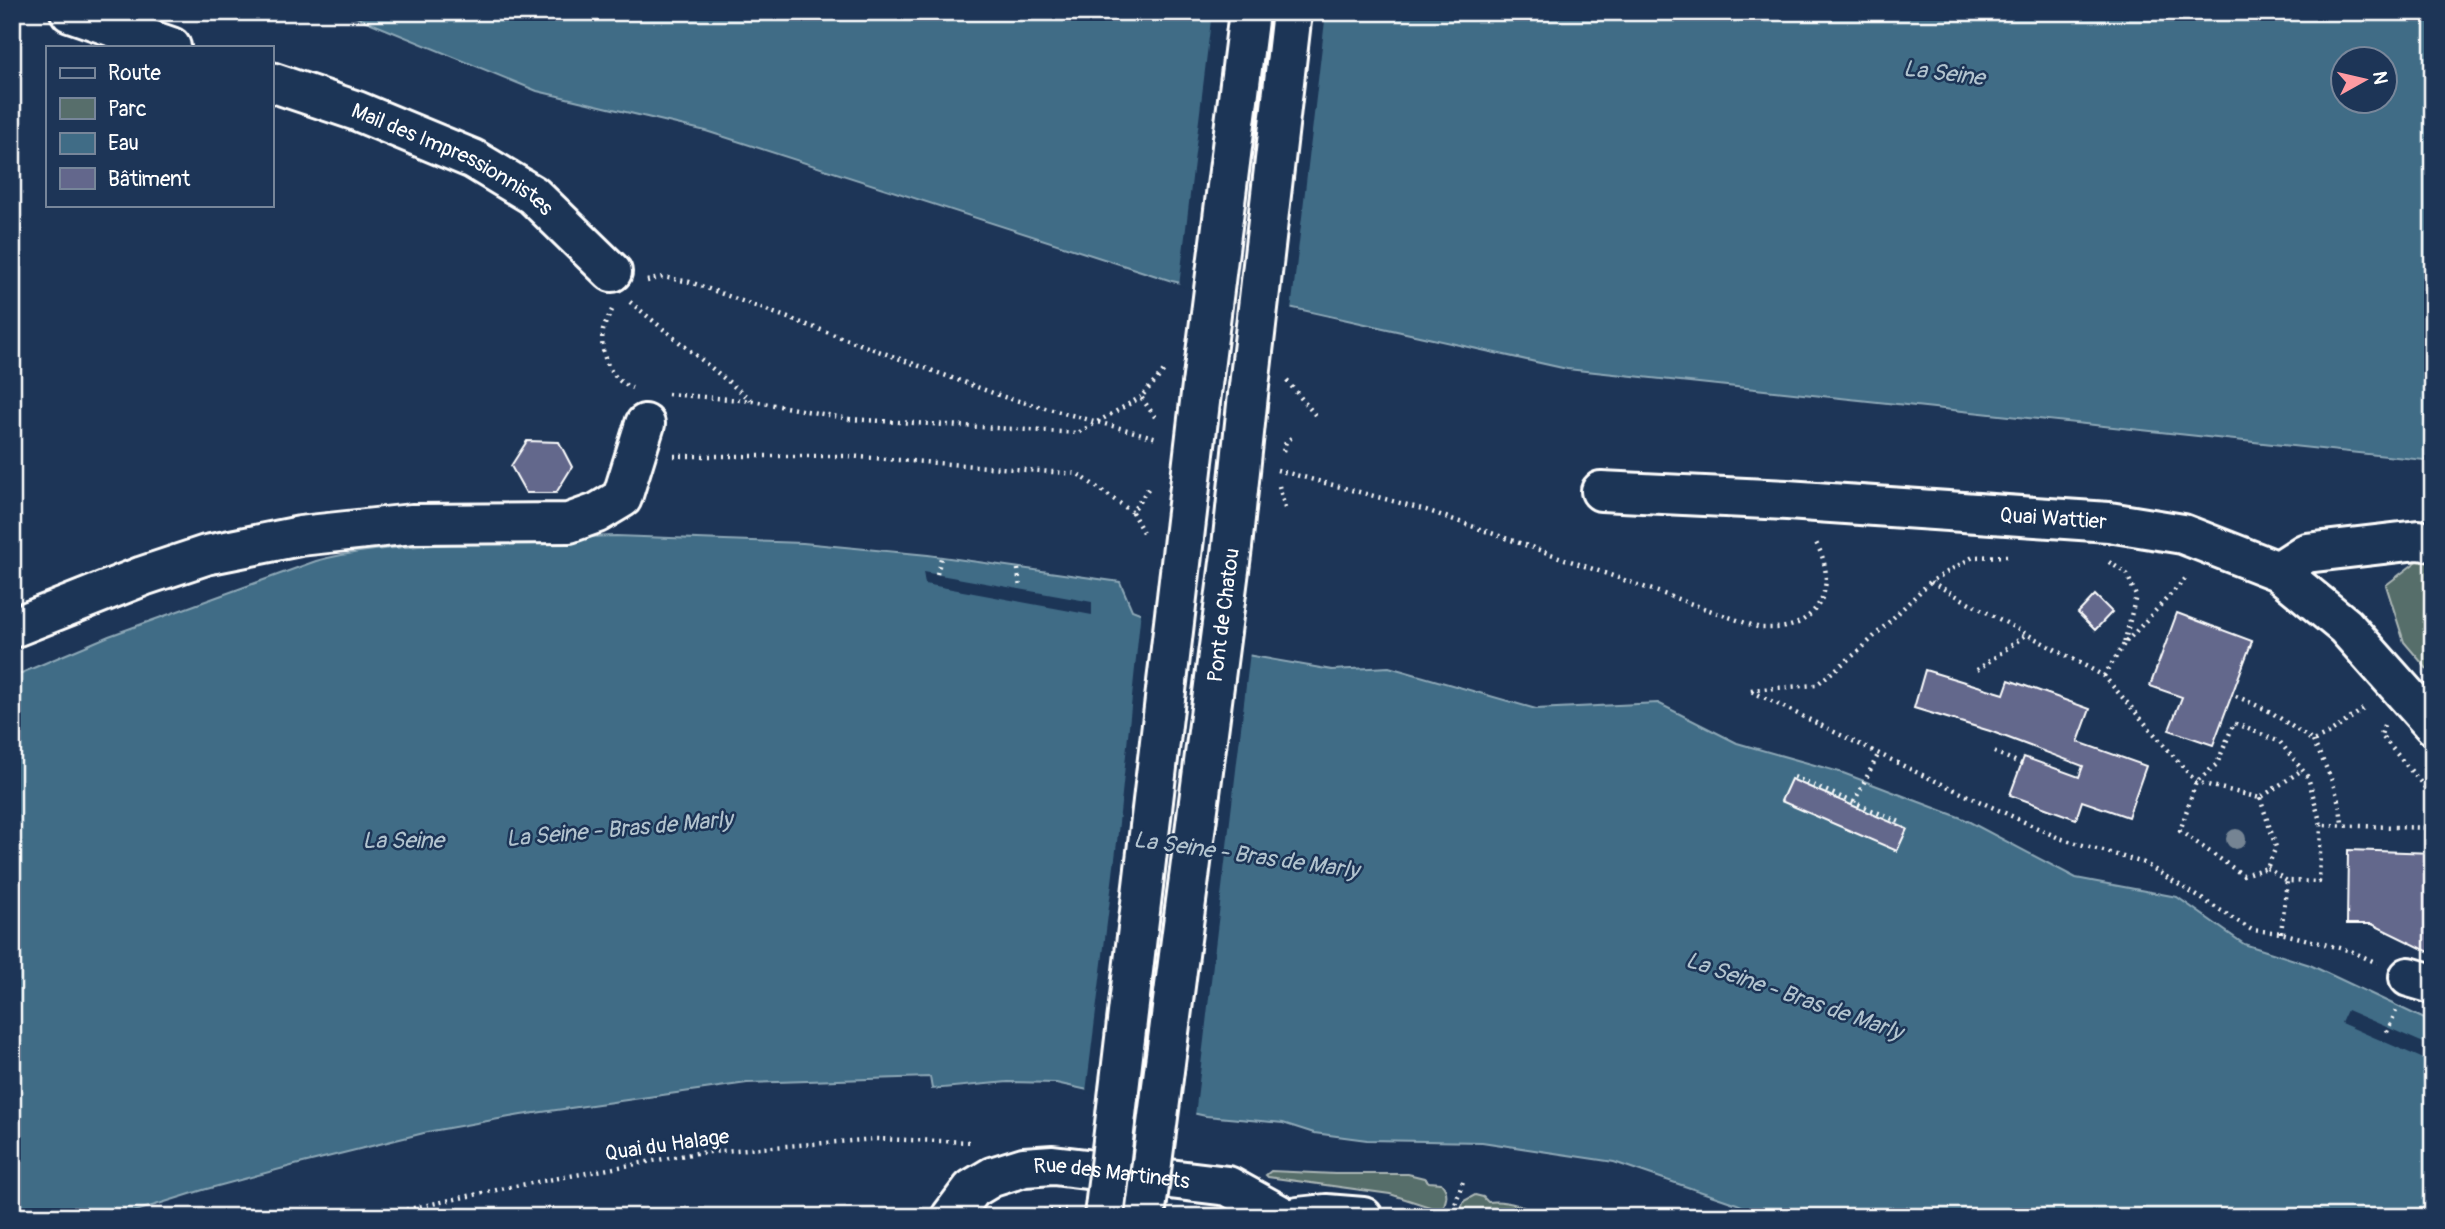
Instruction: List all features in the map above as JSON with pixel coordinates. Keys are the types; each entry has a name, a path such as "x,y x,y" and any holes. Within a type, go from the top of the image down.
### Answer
{"street":[{"path":"70,12 169,46"},
{"path":"1104,1217 1200,398 1249,12"},
{"name":"Pont de Chatou","path":"1145,1217 1232,547 1292,12"},
{"name":"Mail des Impressionnistes","path":"273,83 357,111 473,159 533,195 617,284"},
{"path":"12,628 143,576 206,555 300,536 412,524 569,523 597,513 622,498 647,416"},
{"name":"Quai Wattier","path":"1601,491 2109,522 2183,534 2278,571 2345,626 2433,725"},
{"path":"2278,571 2306,553 2418,540 2433,542"},
{"name":"Rue des Martinets","path":"951,1217 972,1189 992,1177 1024,1167 1054,1165 1228,1186 1291,1210"},
{"path":"1291,1210 1363,1217"}],"path":[{"path":"617,284 635,284 663,277 690,282 1004,397 1159,438"},
{"path":"617,284 753,401"},
{"path":"617,284 617,300 603,329 602,348 606,363 614,376 625,385 647,416 846,456 1078,474 1132,512 1142,498"},
{"path":"647,416 753,401 849,419 1078,433 1141,397 1155,417"},
{"path":"1283,452 1286,442 1294,435"},
{"path":"1265,467 1426,510 1760,628 1780,628 1797,624 1809,615 1821,598 1828,579 1824,556 1812,536"},
{"path":"1279,486 1286,512"},
{"path":"2011,556 1973,557 1930,582 1860,650 1816,685 1749,690 2059,838 2144,863 2252,930 2281,933 2351,951 2421,980"},
{"path":"937,574 941,558"},
{"path":"2108,561 2127,574 2136,596 2123,644"},
{"path":"1018,569 1020,589"},
{"path":"2104,676 2123,644 2192,571"},
{"path":"1930,582 2104,676 2196,782 2260,798 2302,770"},
{"path":"1977,670 2027,634"},
{"path":"2236,696 2271,712 2313,741 2330,774 2341,808 2342,824"},
{"path":"2313,741 2330,733 2370,705"},
{"path":"2234,723 2280,742 2302,770 2308,777 2321,825 2319,882 2287,881 2267,868 2243,875 2180,831 2196,782 2217,764 2234,723"},
{"path":"1994,752 2022,764"},
{"path":"1854,802 1879,753"},
{"path":"1794,777 1902,823"},
{"path":"2260,798 2276,846 2267,868"},
{"path":"2321,825 2433,828"},
{"path":"2281,933 2287,881"},
{"name":"Quai du Halage","path":"372,1217 514,1186 697,1153 876,1139 971,1142"},
{"path":"1451,1217 1463,1181"}],"green space":[{"path":"2420,559 2433,560 2433,676 2404,642 2386,585"},
{"path":"1271,1171 1408,1174 1429,1182 1441,1183 1446,1190 1446,1197 1442,1211 1390,1194 1268,1177 1266,1175"},
{"path":"1475,1195 1488,1202 1517,1205 1545,1217 1458,1217 1464,1201"}],"water":[{"name":"La Seine","path":"344,12 2433,12 2433,461 1567,369 1172,281 706,131 537,91"},
{"name":"La Seine","path":"616,536 803,543 928,555 1120,582 1132,610 1247,655 1332,670 1389,667 1536,709 1658,703 1737,743 1843,773 1964,819 2076,878 2177,897 2244,944 2310,965 2433,1023 2433,1217 1766,1217 1737,1204 1614,1162 1482,1142 1367,1140 1314,1133 1283,1123 1206,1116 1056,1083 1008,1082 932,1089 930,1077 747,1083 521,1115 432,1131 295,1165 117,1217 12,1217 12,677 109,636 333,557 415,546"}],"pier":[{"path":"1212,12 1326,12 1291,311 1179,286"},
{"path":"923,572 1092,602 1092,615 925,584"},
{"path":"1141,610 1250,652 1195,1116 1086,1092 1117,842"},
{"path":"2347,1010 2433,1047 2433,1063 2341,1023"}],"building":[{"path":"527,441 559,442 572,467 556,493 526,493 511,466"},
{"path":"2095,595 2112,612 2095,630 2078,613"},
{"path":"2177,613 2252,641 2213,745 2169,730 2182,697 2150,686"},
{"path":"1925,670 2004,694 2009,680 2090,709 2078,742 2146,766 2128,817 2082,801 2076,819 2010,795 2024,757 2079,777 2083,766 1990,731 1914,708"},
{"path":"1791,779 1907,829 1897,851 1781,801"},
{"path":"2348,850 2433,853 2433,954 2372,924 2347,924"}],"water label":[{"name":"La Seine - Bras de Marly","path":"619,829"},
{"name":"La Seine - Bras de Marly","path":"1246,855"},
{"name":"La Seine - Bras de Marly","path":"1794,996"}]}
